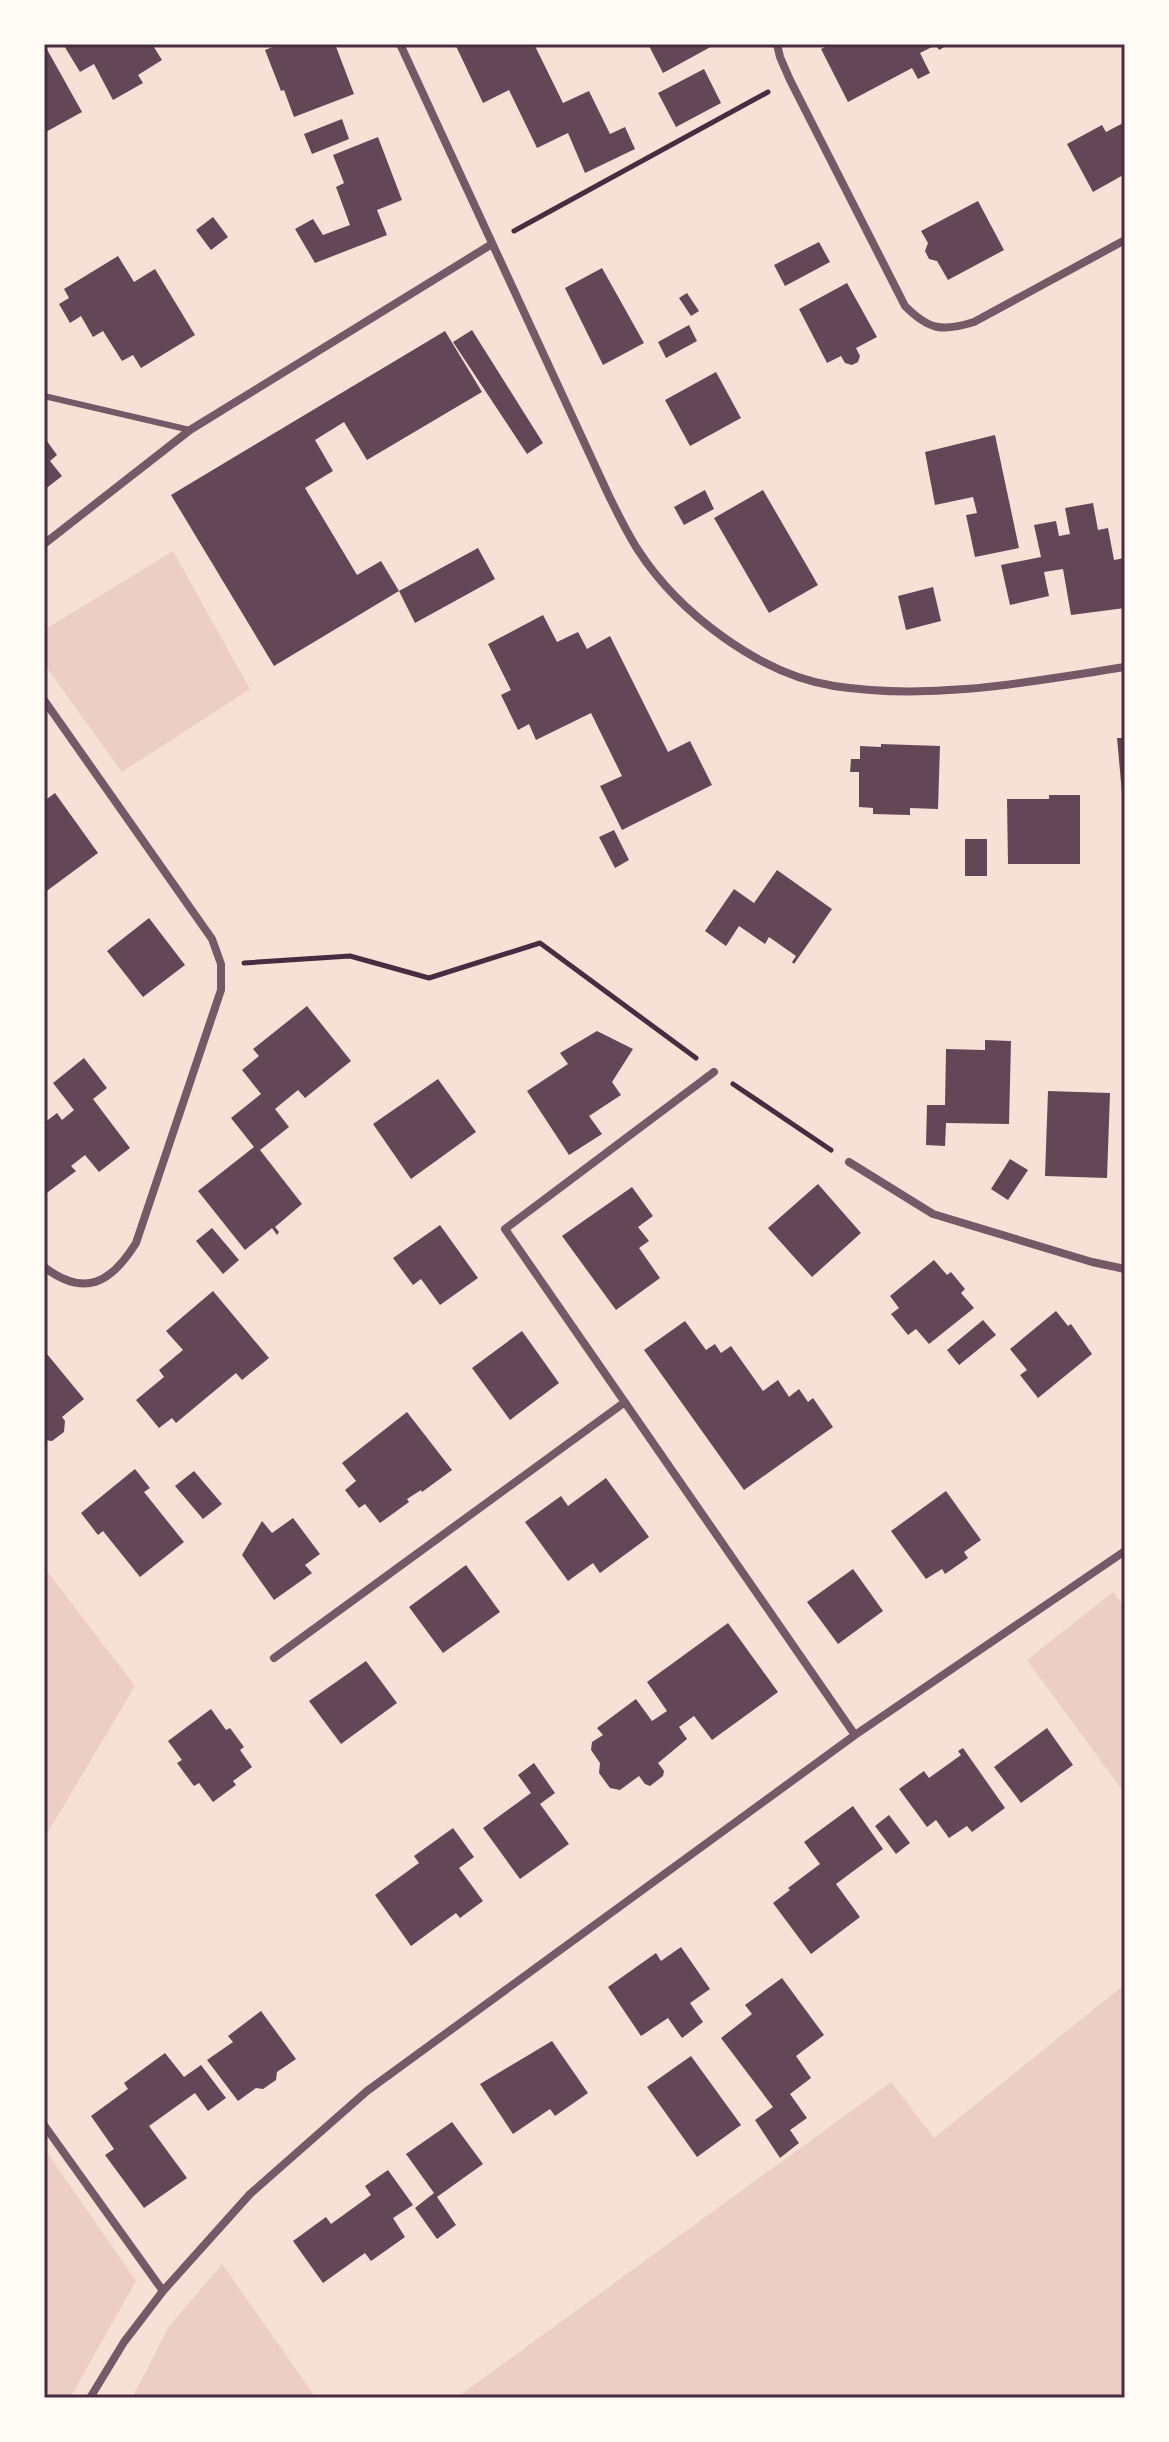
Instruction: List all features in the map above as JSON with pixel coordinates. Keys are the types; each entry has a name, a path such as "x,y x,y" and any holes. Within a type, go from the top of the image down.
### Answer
{"street":[{"path":"400,44 609,496 638,551 670,591 701,621 731,643 779,669 830,686 887,691 942,690 1011,684 1125,667"},
{"path":"777,44 790,80 905,306 919,321 936,328 955,328 974,322 1125,240"},
{"path":"44,544 190,430 492,244"},
{"path":"44,700 212,939 221,964 221,990 136,1243 122,1265 105,1279 83,1285 59,1279 44,1267"},
{"path":"714,1072 505,1229 855,1735"},
{"path":"849,1162 933,1214 1125,1269"},
{"path":"274,1658 625,1402"},
{"path":"90,2398 124,2342 163,2291 250,2194 367,2091 855,1735 1125,1551"},
{"path":"44,2125 163,2291"}],"lane":[{"path":"44,396 190,430"}],"path":[{"path":"492,244 790,80"},
{"path":"221,964 350,956 429,978 540,943 714,1072 849,1162"}],"shaded area":[{"path":"173,551 250,689 122,772 44,664 44,630"},
{"path":"44,1567 135,1686 44,1839"},
{"path":"1113,1592 1125,1608 1125,1794 1027,1660"},
{"path":"1125,1984 1125,2398 456,2398 891,2082 934,2138"},
{"path":"44,2148 136,2281 70,2398 44,2398"},
{"path":"222,2264 316,2398 132,2398 168,2328"}],"building":[{"path":"44,44 82,112 44,133"},
{"path":"63,44 152,44 162,60 138,75 143,83 113,100 94,64 80,72"},
{"path":"274,44 335,44 354,94 294,117 265,50"},
{"path":"455,44 534,44 563,103 589,91 610,134 625,127 635,149 585,173 568,133 537,148 509,90 483,103"},
{"path":"648,44 716,44 663,73"},
{"path":"831,44 950,44 939,50 936,45 920,53 930,73 918,79 912,68 848,102 821,49"},
{"path":"704,69 721,103 676,127 658,93"},
{"path":"342,119 349,139 312,154 304,134"},
{"path":"1125,122 1125,174 1093,192 1067,144 1102,125 1106,132"},
{"path":"378,137 402,200 377,210 387,235 315,263 295,229 313,219 323,235 350,225 336,187 344,183 333,155"},
{"path":"978,201 1004,250 948,280 937,261 929,259 925,251 928,243 921,231"},
{"path":"213,217 228,237 211,250 196,230"},
{"path":"819,242 830,262 785,286 774,265"},
{"path":"118,256 134,282 155,269 195,335 141,368 133,355 122,361 103,331 93,337 81,316 70,323 59,304 69,298 64,289"},
{"path":"602,268 644,343 603,365 565,288"},
{"path":"847,283 877,337 856,348 860,356 858,362 852,365 845,363 841,356 827,363 799,309"},
{"path":"687,293 699,311 691,316 679,298"},
{"path":"689,325 697,341 666,358 658,342"},
{"path":"472,330 543,443 527,454 453,342"},
{"path":"445,331 482,392 367,460 344,422 315,440 333,471 305,488 357,575 381,561 399,591 274,666 171,495"},
{"path":"716,372 741,418 690,446 665,400"},
{"path":"995,435 1019,548 975,557 966,515 977,513 973,497 935,505 925,452"},
{"path":"44,437 57,455 50,461 62,476 44,490"},
{"path":"705,490 714,509 684,525 674,507"},
{"path":"763,490 818,585 769,613 714,518"},
{"path":"1093,503 1098,530 1108,528 1114,560 1125,558 1125,608 1071,615 1063,569 1044,572 1049,596 1010,605 1001,565 1041,557 1034,525 1056,521 1059,536 1070,534 1065,508"},
{"path":"478,548 495,579 415,623 399,591"},
{"path":"933,587 941,621 906,630 898,596"},
{"path":"543,615 557,642 578,632 587,649 610,636 668,752 690,741 712,785 622,830 600,786 622,776 591,713 536,740 529,724 518,730 501,695 511,690 488,644"},
{"path":"1117,738 1125,738 1125,804 1123,804"},
{"path":"881,744 940,746 938,809 910,808 910,815 873,814 873,808 859,807 859,772 850,772 851,759 860,759 860,746 881,747"},
{"path":"55,793 98,853 44,893 44,801"},
{"path":"1049,795 1080,795 1080,864 1008,864 1007,799 1049,799"},
{"path":"614,830 629,860 615,868 599,837"},
{"path":"965,839 987,839 987,876 965,876"},
{"path":"777,870 832,909 794,964 792,962 796,956 769,937 765,944 739,926 726,946 705,931 734,889 754,903"},
{"path":"149,918 185,965 143,997 107,951"},
{"path":"307,1006 351,1061 305,1098 298,1090 275,1109 289,1127 260,1150 302,1204 275,1227 279,1232 277,1235 272,1228 245,1250 198,1191 254,1147 231,1118 261,1094 242,1070 259,1056 253,1049"},
{"path":"597,1031 633,1049 612,1082 621,1095 589,1116 602,1134 569,1155 527,1091 568,1064 560,1053"},
{"path":"985,1040 1011,1041 1009,1124 946,1123 945,1146 926,1145 927,1105 945,1105 946,1049 985,1050"},
{"path":"84,1058 107,1088 93,1099 130,1148 99,1172 85,1155 71,1166 76,1171 44,1195 44,1123 57,1113 62,1120 74,1110 53,1083"},
{"path":"438,1079 476,1132 411,1179 373,1124"},
{"path":"1048,1091 1110,1093 1107,1178 1045,1176"},
{"path":"1010,1159 1028,1170 1008,1200 991,1189"},
{"path":"818,1184 861,1233 812,1277 768,1228"},
{"path":"632,1187 653,1216 638,1227 649,1241 639,1248 660,1278 616,1310 562,1236"},
{"path":"440,1225 478,1278 440,1305 421,1279 413,1285 393,1258"},
{"path":"212,1228 239,1260 223,1274 196,1241"},
{"path":"934,1260 947,1275 951,1272 965,1289 961,1293 974,1308 929,1344 916,1329 908,1335 891,1314 899,1308 890,1296"},
{"path":"213,1291 269,1358 242,1380 236,1373 176,1423 172,1418 159,1428 136,1400 164,1377 159,1370 183,1350 166,1331"},
{"path":"1056,1311 1068,1326 1071,1324 1092,1354 1038,1398 1020,1375 1027,1370 1010,1349"},
{"path":"983,1320 996,1335 959,1365 947,1350"},
{"path":"685,1321 706,1350 715,1344 721,1353 731,1346 763,1391 778,1380 789,1397 799,1389 808,1402 813,1398 833,1427 744,1490 644,1350"},
{"path":"522,1331 559,1383 510,1420 472,1368"},
{"path":"47,1354 84,1399 62,1417 65,1421 64,1432 52,1441 44,1440 44,1356"},
{"path":"407,1412 452,1470 407,1499 409,1502 380,1523 365,1504 359,1508 345,1490 356,1481 342,1463"},
{"path":"135,1469 150,1488 144,1492 184,1542 140,1577 103,1531 98,1535 81,1513"},
{"path":"194,1471 222,1504 203,1519 175,1486"},
{"path":"606,1478 649,1537 600,1573 593,1563 568,1581 525,1522 561,1496 568,1506"},
{"path":"946,1491 981,1540 964,1552 968,1558 945,1574 942,1569 926,1579 891,1531"},
{"path":"293,1518 320,1554 305,1565 312,1573 274,1600 242,1555 262,1521 272,1533"},
{"path":"466,1565 500,1612 443,1653 409,1607"},
{"path":"853,1569 883,1611 838,1644 807,1602"},
{"path":"728,1623 778,1692 712,1740 694,1716 679,1727 687,1739 658,1763 664,1771 663,1776 650,1786 639,1776 620,1790 610,1788 599,1773 600,1763 591,1750 592,1742 603,1735 597,1728 636,1699 652,1721 667,1711 647,1682"},
{"path":"366,1661 397,1703 341,1744 309,1701"},
{"path":"211,1709 226,1730 230,1728 244,1747 240,1750 252,1767 233,1781 236,1785 213,1802 199,1783 194,1786 177,1763 182,1760 168,1741"},
{"path":"1047,1728 1073,1765 1021,1803 994,1767"},
{"path":"963,1748 1005,1808 972,1832 967,1826 949,1838 936,1820 927,1827 899,1789 924,1771 929,1778 961,1755 958,1751"},
{"path":"534,1763 555,1793 540,1804 569,1844 520,1879 483,1828 531,1793 518,1775"},
{"path":"853,1806 883,1849 836,1884 860,1917 811,1954 773,1903 820,1864 804,1842"},
{"path":"889,1815 910,1843 896,1854 875,1826"},
{"path":"453,1828 474,1857 459,1868 483,1901 460,1918 456,1913 411,1946 375,1895 419,1863 414,1856"},
{"path":"681,1947 710,1989 690,2003 703,2022 682,2038 668,2018 641,2036 608,1987 656,1953 661,1961"},
{"path":"782,1978 824,2035 796,2056 811,2078 790,2094 807,2118 790,2130 799,2143 780,2158 755,2120 773,2107 721,2038 752,2014 745,2005"},
{"path":"261,2011 296,2059 277,2072 276,2080 263,2089 256,2088 238,2101 207,2060 233,2042 228,2036"},
{"path":"552,2041 588,2093 555,2116 550,2109 513,2134 480,2084"},
{"path":"165,2053 184,2077 201,2065 226,2098 208,2111 195,2093 149,2126 187,2178 144,2208 105,2155 114,2149 91,2116 128,2089 124,2083"},
{"path":"691,2056 741,2125 697,2157 647,2087"},
{"path":"452,2122 483,2164 437,2197 456,2225 437,2239 415,2208 434,2193 406,2154"},
{"path":"388,2170 413,2205 393,2218 405,2237 371,2261 365,2253 323,2283 293,2241 326,2217 331,2224 371,2195 365,2186"}]}
